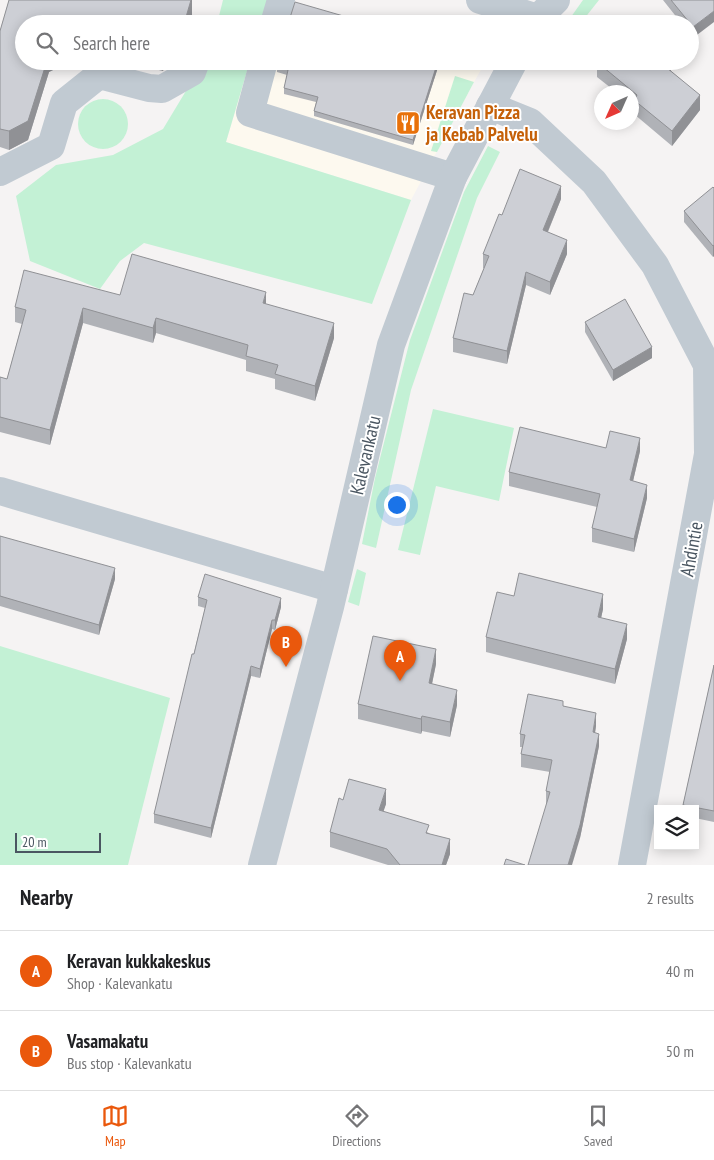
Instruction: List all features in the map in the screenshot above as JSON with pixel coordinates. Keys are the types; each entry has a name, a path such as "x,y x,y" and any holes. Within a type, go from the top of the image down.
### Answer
{"street":[{"path":"277,15 281,0"},
{"path":"480,0 543,14"},
{"path":"0,172 51,146 64,102 99,75 149,88 162,89 193,70"},
{"path":"262,70 250,113 452,177"},
{"name":"Kalevankatu","path":"262,865 334,589 391,344 452,177 509,70"},
{"name":"Ahdintie","path":"490,106 530,122 594,182 656,265 707,365 708,454 632,865"},
{"path":"0,491 334,589"}],"shaded area":[{"path":"247,70 481,70 411,200 226,142"}],"green space":[{"path":"223,0 269,0 265,15 219,15"},
{"path":"583,0 599,0 587,15 572,15"},
{"path":"199,70 247,70 226,142 411,200 372,304 144,243 120,261 100,289 30,261 16,196 56,165 113,155 163,129"},
{"path":"455,76 474,82 437,152 431,151"},
{"path":"98,99 108,99 121,106 128,119 128,129 121,142 108,149 98,149 89,145 82,138 78,129 78,119 82,110 89,103"},
{"path":"488,146 500,152 477,198 411,390 376,548 362,544 375,478 410,340 464,192"},
{"path":"433,409 514,428 499,501 436,486 420,555 398,550"},
{"path":"357,569 366,573 359,606 348,602"},
{"path":"0,646 170,698 128,865 0,865"}],"building":[{"path":"9,0 191,0 187,15 15,15 15,70 44,70 28,121 9,131 0,129 0,31"},
{"path":"671,0 714,0 714,11 699,22 699,15 683,15"},
{"path":"295,2 340,15 291,15"},
{"path":"288,70 435,70 413,140 314,111 318,97 284,88"},
{"path":"607,70 669,70 700,95 672,131 639,104 639,85 625,85"},
{"path":"520,169 561,186 543,230 567,240 550,282 526,272 507,351 453,338 464,293 473,295 489,256 483,254 499,214 502,215"},
{"path":"713,187 714,245 713,246 684,211"},
{"path":"132,254 266,292 263,303 334,323 315,386 275,374 278,365 246,356 248,345 156,318 153,328 83,308 50,430 0,417 0,377 7,379 26,310 15,307 24,270 120,295"},
{"path":"625,299 652,347 613,370 585,322"},
{"path":"520,427 606,448 610,431 640,438 630,480 647,485 634,539 592,528 600,494 509,472"},
{"path":"0,536 115,568 99,625 0,596"},
{"path":"519,573 603,594 598,617 627,624 615,669 486,637 497,592 514,596"},
{"path":"205,574 281,598 275,620 272,620 260,669 251,666 211,828 154,814 192,654 194,654 207,600 198,597"},
{"path":"373,636 436,649 429,683 457,690 450,722 422,716 421,719 358,704"},
{"path":"714,665 714,811 699,808 699,805 683,805"},
{"path":"528,694 563,701 563,706 596,713 593,732 599,734 580,825 568,865 528,865 550,792 546,791 552,760 521,754 525,735 520,734"},
{"path":"349,779 386,789 379,810 429,825 426,833 450,839 442,865 400,865 387,849 330,832 339,798 343,800"},
{"path":"506,859 525,865 504,865"}],"place":[{"name":"Keravan Pizza ja Kebab Palvelu","path":"408,123"},
{"name":"Vasamakatu","path":"286,667"},
{"name":"Keravan kukkakeskus","path":"400,681"}]}
